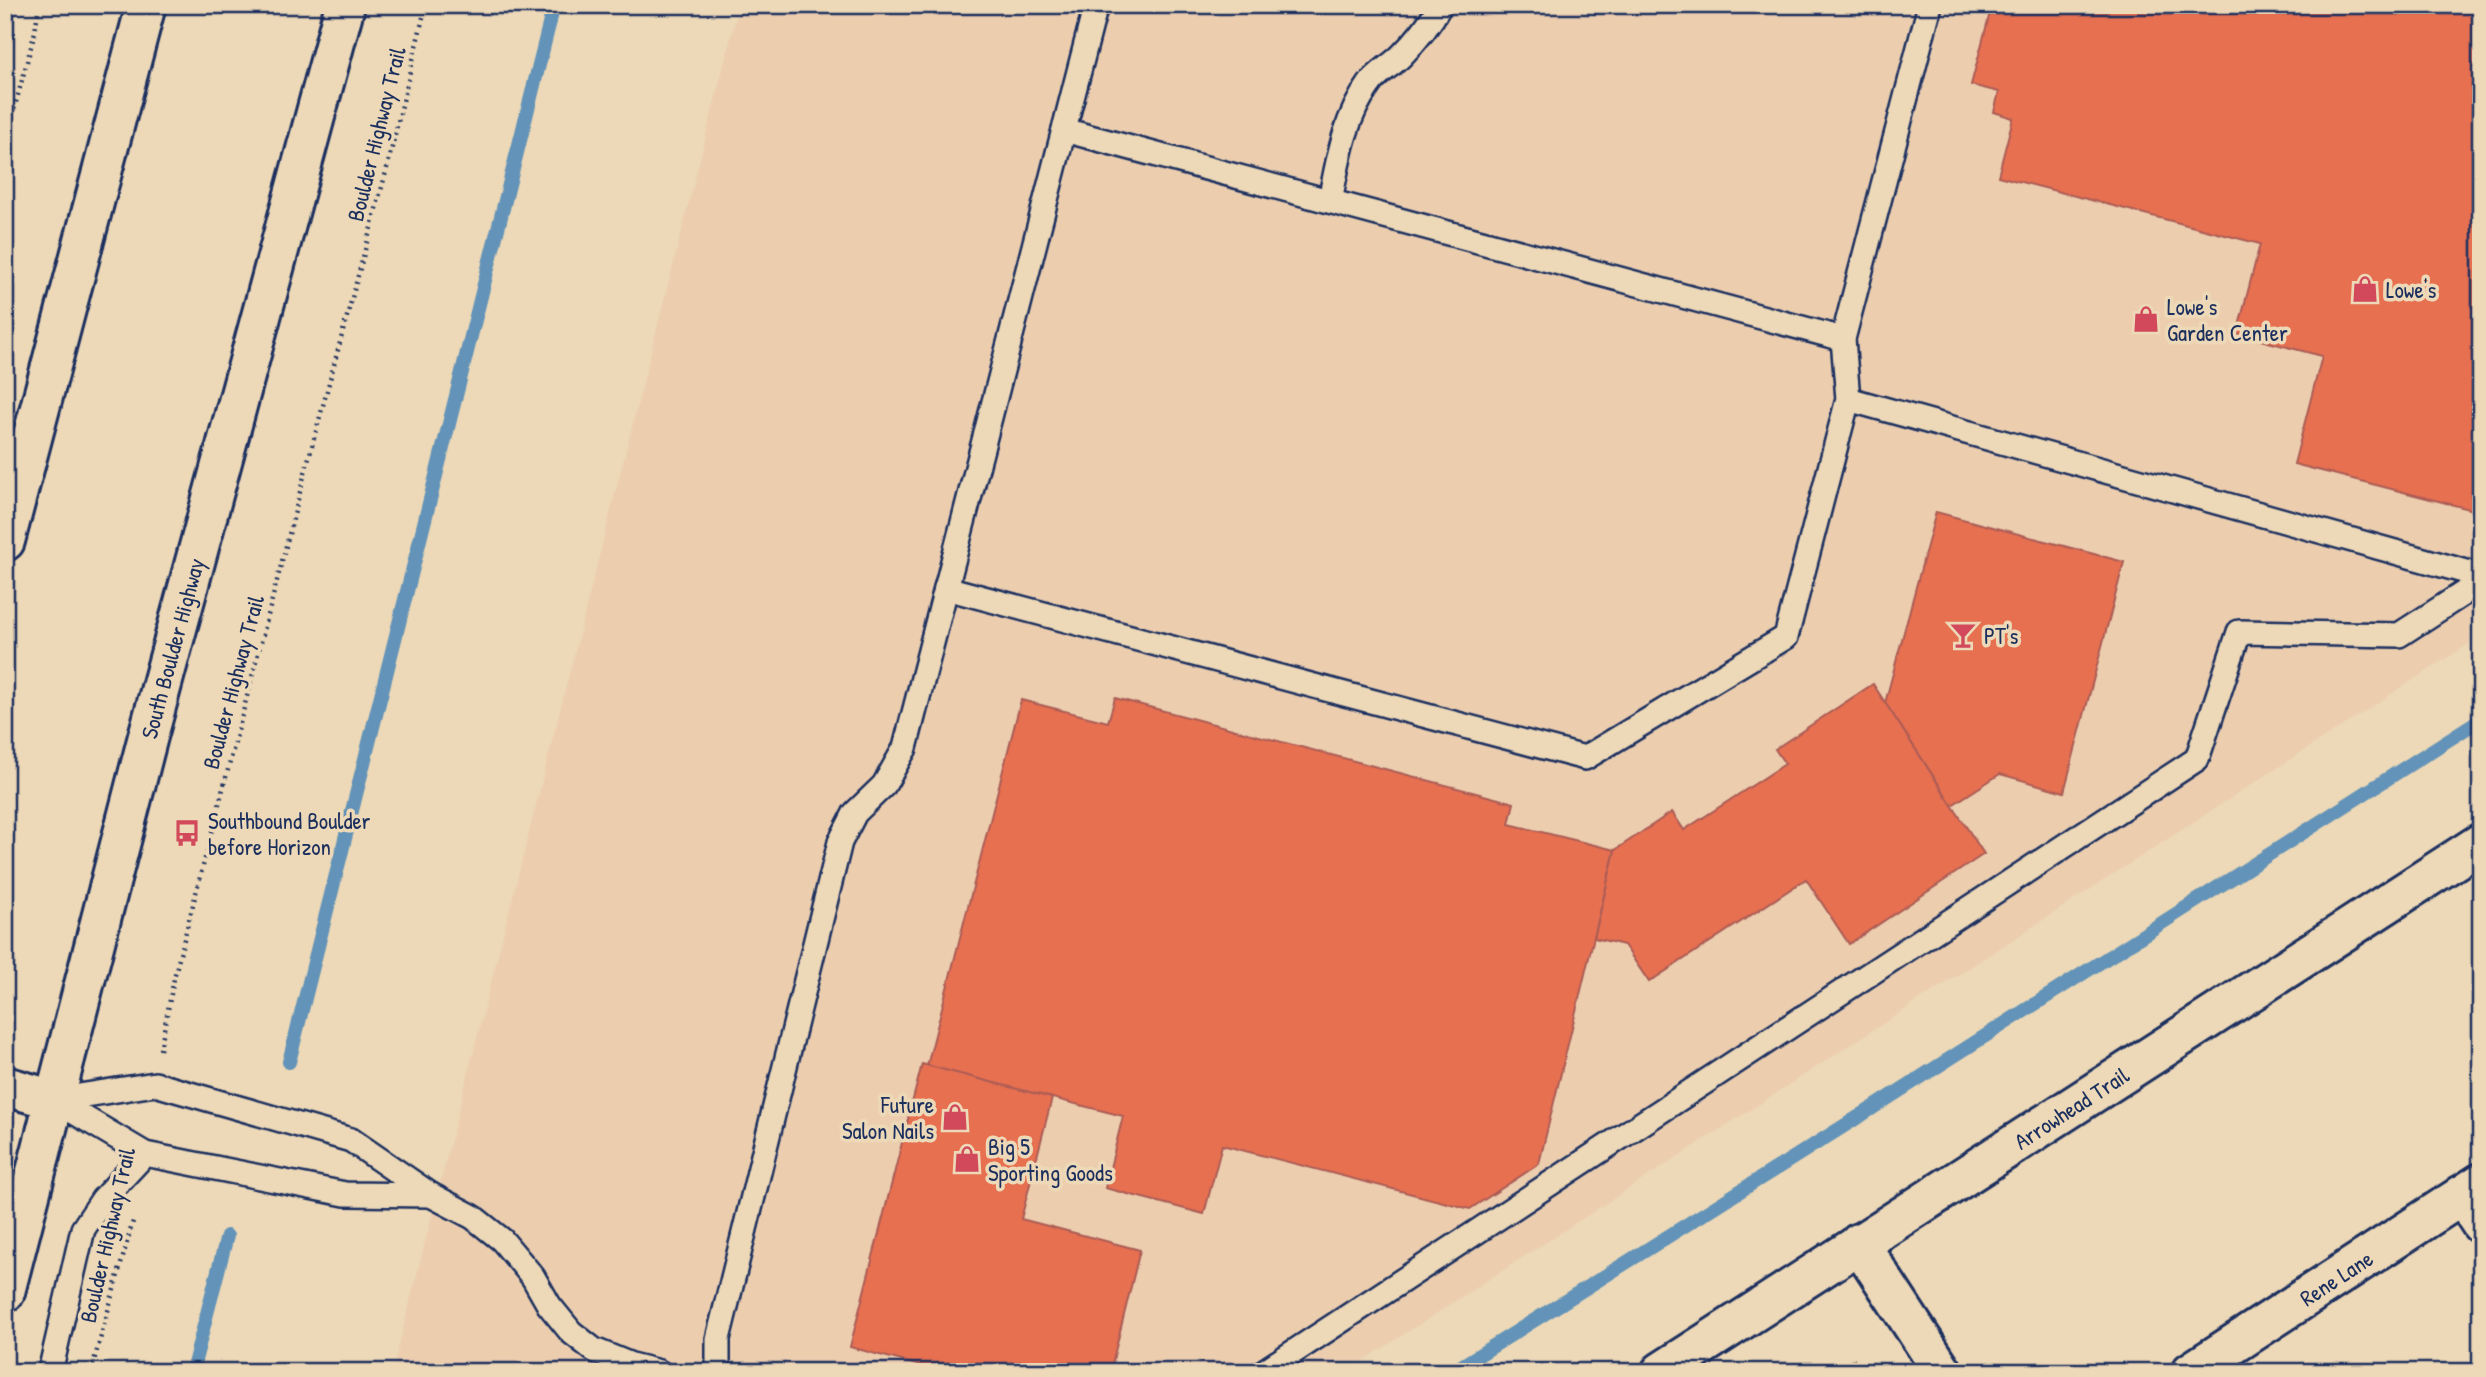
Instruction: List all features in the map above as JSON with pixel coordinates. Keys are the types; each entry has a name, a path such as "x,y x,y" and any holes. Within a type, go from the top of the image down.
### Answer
{"main road":[{"path":"5,541 146,5"},
{"name":"South Boulder Highway","path":"5,1292 151,727 345,5"},
{"name":"Arrowhead Trail","path":"1661,1372 2481,843"},
{"path":"5,1086 54,1100"},
{"name":"Rene Lane","path":"2191,1372 2474,1201"},
{"path":"1859,1242 1943,1372"}],"lane":[{"path":"718,1372 718,1339 840,842 855,813 884,785 905,748 1096,5"},
{"path":"1330,201 1344,137 1354,107 1370,82 1401,56 1431,22 1440,5"},
{"path":"946,588 1585,758 1786,637 1848,399 1843,339 1930,5"},
{"path":"1064,130 1843,339"},
{"path":"1848,399 2481,576"},
{"path":"1263,1372 2197,759 2239,632 2399,635 2481,582"},
{"path":"54,1100 155,1084 351,1140 431,1195 473,1217 502,1240 533,1277 570,1332 594,1350 631,1365 659,1372"},
{"path":"54,1100 145,1154 345,1194 431,1195"},
{"path":"50,1372 83,1229 103,1199 145,1154"}],"path":[{"path":"5,144 35,32 39,5"},
{"name":"Boulder Highway Trail","path":"155,1084 175,974 386,172 426,5"},
{"name":"Boulder Highway Trail","path":"91,1372 133,1220"}],"shaded area":[{"path":"739,5 2481,5 2481,636 1346,1372 392,1372"}],"building: Homes":[{"path":"1854,1359 1862,1372 1840,1372 1838,1369"}],"building: Shops":[{"name":"Lowe's","path":"1992,5 2481,5 2481,512 2294,464 2322,356 2237,334 2260,244 1998,176 2013,118 1994,112 1999,92 1971,85"},
{"path":"1936,512 2124,562 2064,792 2000,774 1952,805 1885,703"},
{"path":"1873,684 1984,854 1849,944 1806,879 1649,982 1624,945 1594,938 1615,850 1672,812 1684,830 1785,764 1775,749"},
{"path":"1115,698 1514,803 1509,824 1615,850 1539,1164 1470,1209 1222,1145 1204,1214 1105,1188 1123,1116 927,1066 1021,700 1108,722"},
{"name":"Big 5 Sporting Goods","path":"922,1064 1052,1098 1021,1219 1140,1250 1110,1372 943,1372 850,1347"}],"waterway":[{"path":"289,1062 554,5"},
{"path":"1452,1372 1871,1109 2481,719"},
{"path":"192,1372 227,1236"}],"place":[{"name":"Lowe's","path":"2365,289"},
{"name":"Lowe's Garden Center","path":"2146,319"},
{"name":"PT's","path":"1963,635"},
{"name":"Southbound Boulder before Horizon","path":"187,833"},
{"name":"Future Salon Nails","path":"955,1117"},
{"name":"Big 5 Sporting Goods","path":"967,1159"}]}
